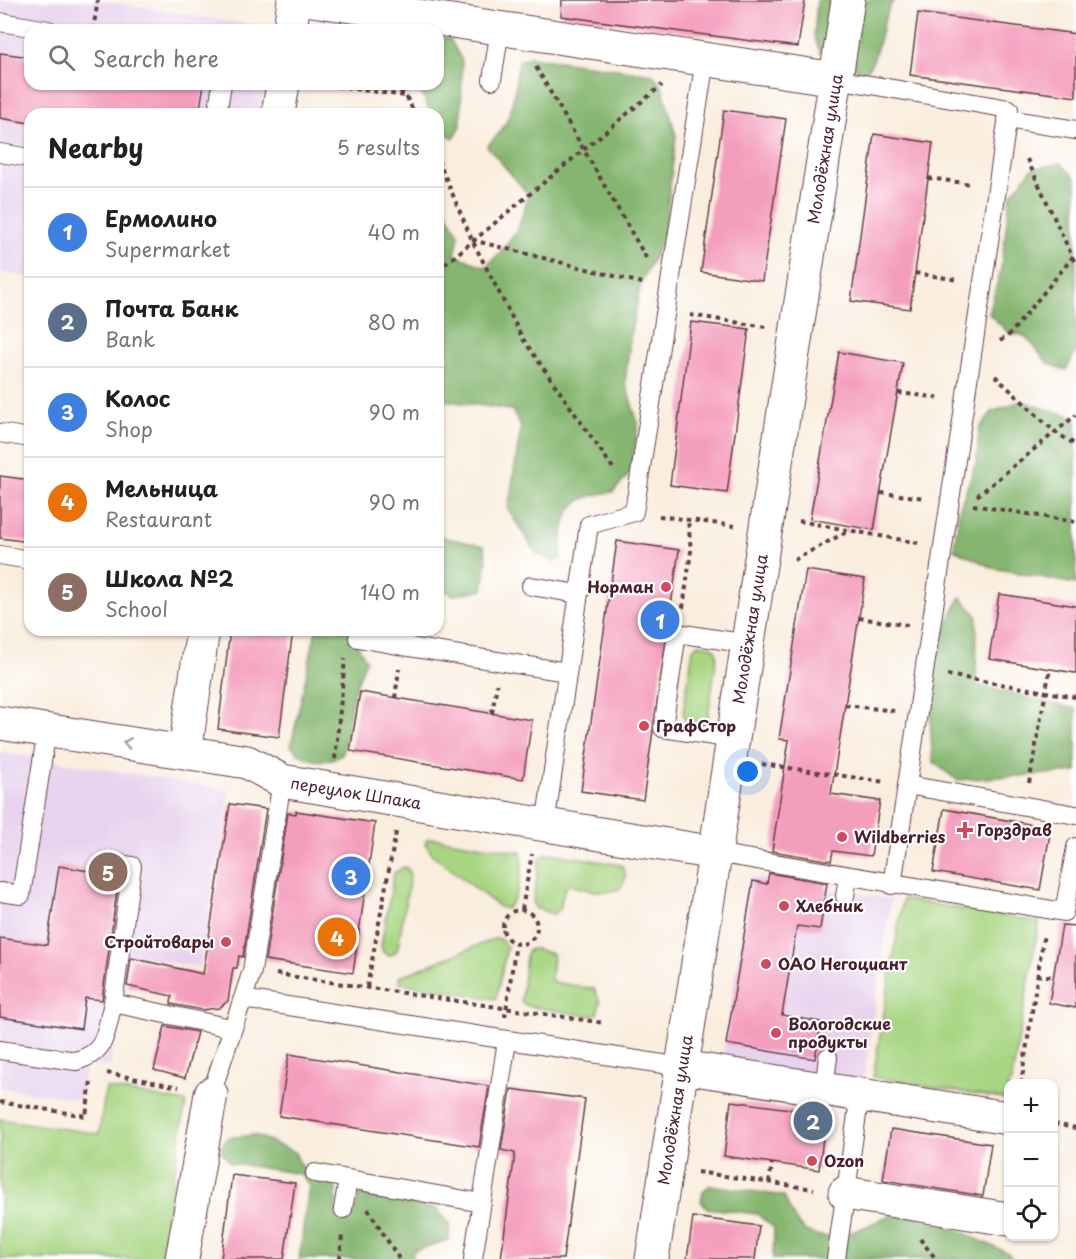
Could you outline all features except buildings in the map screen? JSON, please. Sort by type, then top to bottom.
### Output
[{"type":"street","points":[[291,24],[294,0]]},
{"type":"street","points":[[312,0],[836,80]]},
{"type":"street","name":"Молодёжная улица","points":[[652,1259],[848,0]]},
{"type":"street","points":[[279,108],[281,90]]},
{"type":"street","points":[[185,751],[202,636]]},
{"type":"street","name":"переулок Шпака","points":[[0,723],[247,762],[282,781],[716,853]]},
{"type":"street","points":[[682,1067],[1004,1117]]},
{"type":"street","points":[[182,1259],[211,1094]]},
{"type":"street","points":[[845,1193],[1004,1218]]},
{"type":"lane","points":[[0,22],[24,26]]},
{"type":"lane","points":[[492,81],[507,30]]},
{"type":"lane","points":[[541,824],[589,525],[635,507],[666,312],[700,59]]},
{"type":"lane","points":[[836,80],[1009,109],[982,284],[974,356],[964,401],[892,885]]},
{"type":"lane","points":[[218,108],[221,90]]},
{"type":"lane","points":[[1006,121],[1076,130]]},
{"type":"lane","points":[[0,153],[24,157]]},
{"type":"lane","points":[[0,433],[24,437]]},
{"type":"lane","points":[[0,555],[24,559]]},
{"type":"lane","points":[[531,586],[578,594]]},
{"type":"lane","points":[[733,739],[663,728],[677,633],[748,644]]},
{"type":"lane","points":[[358,638],[404,638],[567,672]]},
{"type":"lane","points":[[0,892],[21,895],[47,730]]},
{"type":"lane","points":[[211,1094],[231,1028],[252,971],[282,781]]},
{"type":"lane","points":[[907,785],[1076,815]]},
{"type":"lane","points":[[716,853],[892,885],[1064,912],[1076,847]]},
{"type":"lane","points":[[0,1050],[76,1062],[96,1054],[102,1046],[112,1003],[132,866],[110,863]]},
{"type":"lane","points":[[845,896],[848,877]]},
{"type":"lane","points":[[243,999],[682,1067]]},
{"type":"lane","points":[[112,1003],[231,1028]]},
{"type":"lane","points":[[473,1259],[504,1040]]},
{"type":"lane","points":[[824,1089],[828,1057]]},
{"type":"lane","points":[[836,1259],[860,1094]]},
{"type":"lane","points":[[315,1173],[482,1203]]},
{"type":"lane","points":[[343,1209],[348,1179]]},
{"type":"path","points":[[94,24],[98,0]]},
{"type":"path","points":[[507,30],[584,148],[650,265]]},
{"type":"path","points":[[444,265],[584,148],[700,59]]},
{"type":"path","points":[[362,90],[406,96]]},
{"type":"path","points":[[400,90],[412,108]]},
{"type":"path","points":[[1006,121],[1032,169],[1076,265]]},
{"type":"path","points":[[444,175],[472,240],[523,339],[635,507],[688,520],[738,527]]},
{"type":"path","points":[[928,178],[997,187]]},
{"type":"path","points":[[472,240],[655,286],[666,312],[797,331]]},
{"type":"path","points":[[1076,253],[1010,334],[974,356],[1055,432],[1076,445]]},
{"type":"path","points":[[915,273],[982,284]]},
{"type":"path","points":[[898,393],[964,401]]},
{"type":"path","points":[[1076,415],[967,504],[1076,522]]},
{"type":"path","points":[[881,493],[949,501]]},
{"type":"path","points":[[681,634],[691,551],[688,520]]},
{"type":"path","points":[[797,521],[943,548]]},
{"type":"path","points":[[788,564],[850,530]]},
{"type":"path","points":[[858,618],[930,628]]},
{"type":"path","points":[[330,789],[343,698],[345,653]]},
{"type":"path","points":[[1024,805],[1050,669]]},
{"type":"path","points":[[924,673],[1076,697]]},
{"type":"path","points":[[845,705],[918,713]]},
{"type":"path","points":[[758,763],[907,785]]},
{"type":"path","points":[[367,987],[397,822]]},
{"type":"path","points":[[522,909],[541,824]]},
{"type":"path","points":[[522,909],[533,915],[537,930],[529,941],[516,943],[504,934],[503,922],[508,914],[522,909]]},
{"type":"path","points":[[1022,1079],[1047,910]]},
{"type":"path","points":[[504,1040],[506,1007],[516,943]]},
{"type":"path","points":[[252,971],[604,1023]]},
{"type":"path","points":[[1037,975],[1053,977]]},
{"type":"path","points":[[0,1102],[86,1116],[93,1070]]},
{"type":"path","points":[[103,1072],[211,1094]]},
{"type":"path","points":[[1058,1125],[1076,1128]]},
{"type":"path","points":[[769,1183],[772,1163]]},
{"type":"path","points":[[667,1167],[845,1193]]},
{"type":"path","points":[[348,1179],[399,1259]]},
{"type":"shaded area","points":[[0,0],[95,0],[248,24],[24,24],[24,90],[264,90],[261,108],[24,108],[24,276],[0,272]]},
{"type":"shaded area","points":[[0,752],[230,790],[200,967],[129,956],[110,1067],[86,1064],[80,1100],[0,1087]]},
{"type":"shaded area","points":[[750,877],[891,899],[862,1090],[721,1068]]},
{"type":"green space","points":[[817,0],[838,0],[831,40],[820,53],[814,36]]},
{"type":"green space","points":[[857,0],[894,0],[885,18],[873,60],[863,74],[853,67]]},
{"type":"green space","points":[[444,38],[450,39],[462,61],[461,126],[453,139],[444,130],[444,108],[428,108],[422,94],[416,90],[444,90]]},
{"type":"green space","points":[[530,57],[652,74],[662,85],[676,136],[664,237],[641,283],[631,331],[625,382],[638,424],[631,472],[613,492],[585,498],[570,510],[566,518],[561,557],[554,562],[535,552],[508,509],[521,428],[512,410],[444,400],[444,209],[459,235],[455,255],[485,267],[502,251],[519,226],[528,194],[487,146],[504,127],[512,107],[519,61]]},
{"type":"green space","points":[[1061,163],[1076,179],[1076,351],[1066,370],[1047,362],[1028,339],[1017,334],[1010,334],[989,314],[1001,269],[1010,196],[1032,169]]},
{"type":"green space","points":[[1021,401],[1074,417],[1076,422],[1076,584],[993,568],[954,549],[959,510],[977,460],[979,429],[992,412]]},
{"type":"green space","points":[[444,537],[484,546],[487,561],[483,590],[453,595],[444,590]]},
{"type":"green space","points":[[961,597],[977,616],[976,685],[1076,709],[1076,772],[957,780],[933,762],[930,719],[933,677],[943,636]]},
{"type":"green space","points":[[315,636],[356,636],[354,639],[366,660],[353,694],[342,755],[321,761],[308,759],[291,746]]},
{"type":"green space","points":[[698,644],[714,647],[717,654],[708,717],[703,723],[686,721],[683,713],[693,649]]},
{"type":"green space","points":[[434,838],[521,852],[520,882],[514,898],[506,909],[498,906],[433,855],[425,844],[427,839]]},
{"type":"green space","points":[[550,853],[621,865],[625,878],[617,890],[610,892],[569,885],[564,890],[560,909],[553,914],[535,908],[533,902],[540,857]]},
{"type":"green space","points":[[404,867],[409,870],[410,876],[398,947],[395,953],[389,956],[383,952],[381,946],[394,873]]},
{"type":"green space","points":[[903,899],[1039,922],[1012,1079],[1004,1079],[1004,1099],[873,1077]]},
{"type":"green space","points":[[494,939],[500,939],[507,947],[496,999],[400,983],[399,977]]},
{"type":"green space","points":[[535,949],[553,954],[551,978],[553,982],[594,989],[600,1002],[597,1014],[590,1016],[528,1006],[521,1002],[526,955],[529,950]]},
{"type":"green space","points":[[106,1088],[186,1102],[160,1259],[0,1259],[0,1119],[99,1134]]},
{"type":"green space","points":[[255,1135],[295,1152],[302,1166],[311,1176],[336,1188],[336,1210],[343,1216],[356,1209],[358,1194],[437,1209],[450,1224],[449,1240],[413,1251],[412,1259],[299,1259],[309,1185],[301,1174],[230,1163],[220,1149],[227,1138]]},
{"type":"green space","points":[[710,1185],[784,1196],[799,1225],[810,1233],[822,1236],[835,1236],[861,1229],[898,1211],[955,1229],[1008,1253],[1013,1259],[773,1259],[774,1228],[757,1214],[707,1208],[701,1201],[703,1192]]},
{"type":"place","name":"Норман","points":[[666,587]]},
{"type":"place","name":"Ермолино","points":[[660,620]]},
{"type":"place","name":"ГрафСтор","points":[[644,726]]},
{"type":"place","name":"Горздрав","points":[[965,830]]},
{"type":"place","name":"Wildberries","points":[[842,837]]},
{"type":"place","name":"Школа №2","points":[[108,872]]},
{"type":"place","name":"Колос","points":[[351,876]]},
{"type":"place","name":"Хлебник","points":[[784,906]]},
{"type":"place","name":"Мельница","points":[[337,937]]},
{"type":"place","name":"Стройтовары","points":[[226,942]]},
{"type":"place","name":"ОАО Негоциант","points":[[766,964]]},
{"type":"place","name":"Вологодские продукты","points":[[776,1033]]},
{"type":"place","name":"Почта Банк","points":[[813,1121]]},
{"type":"place","name":"Ozon","points":[[812,1161]]}]
